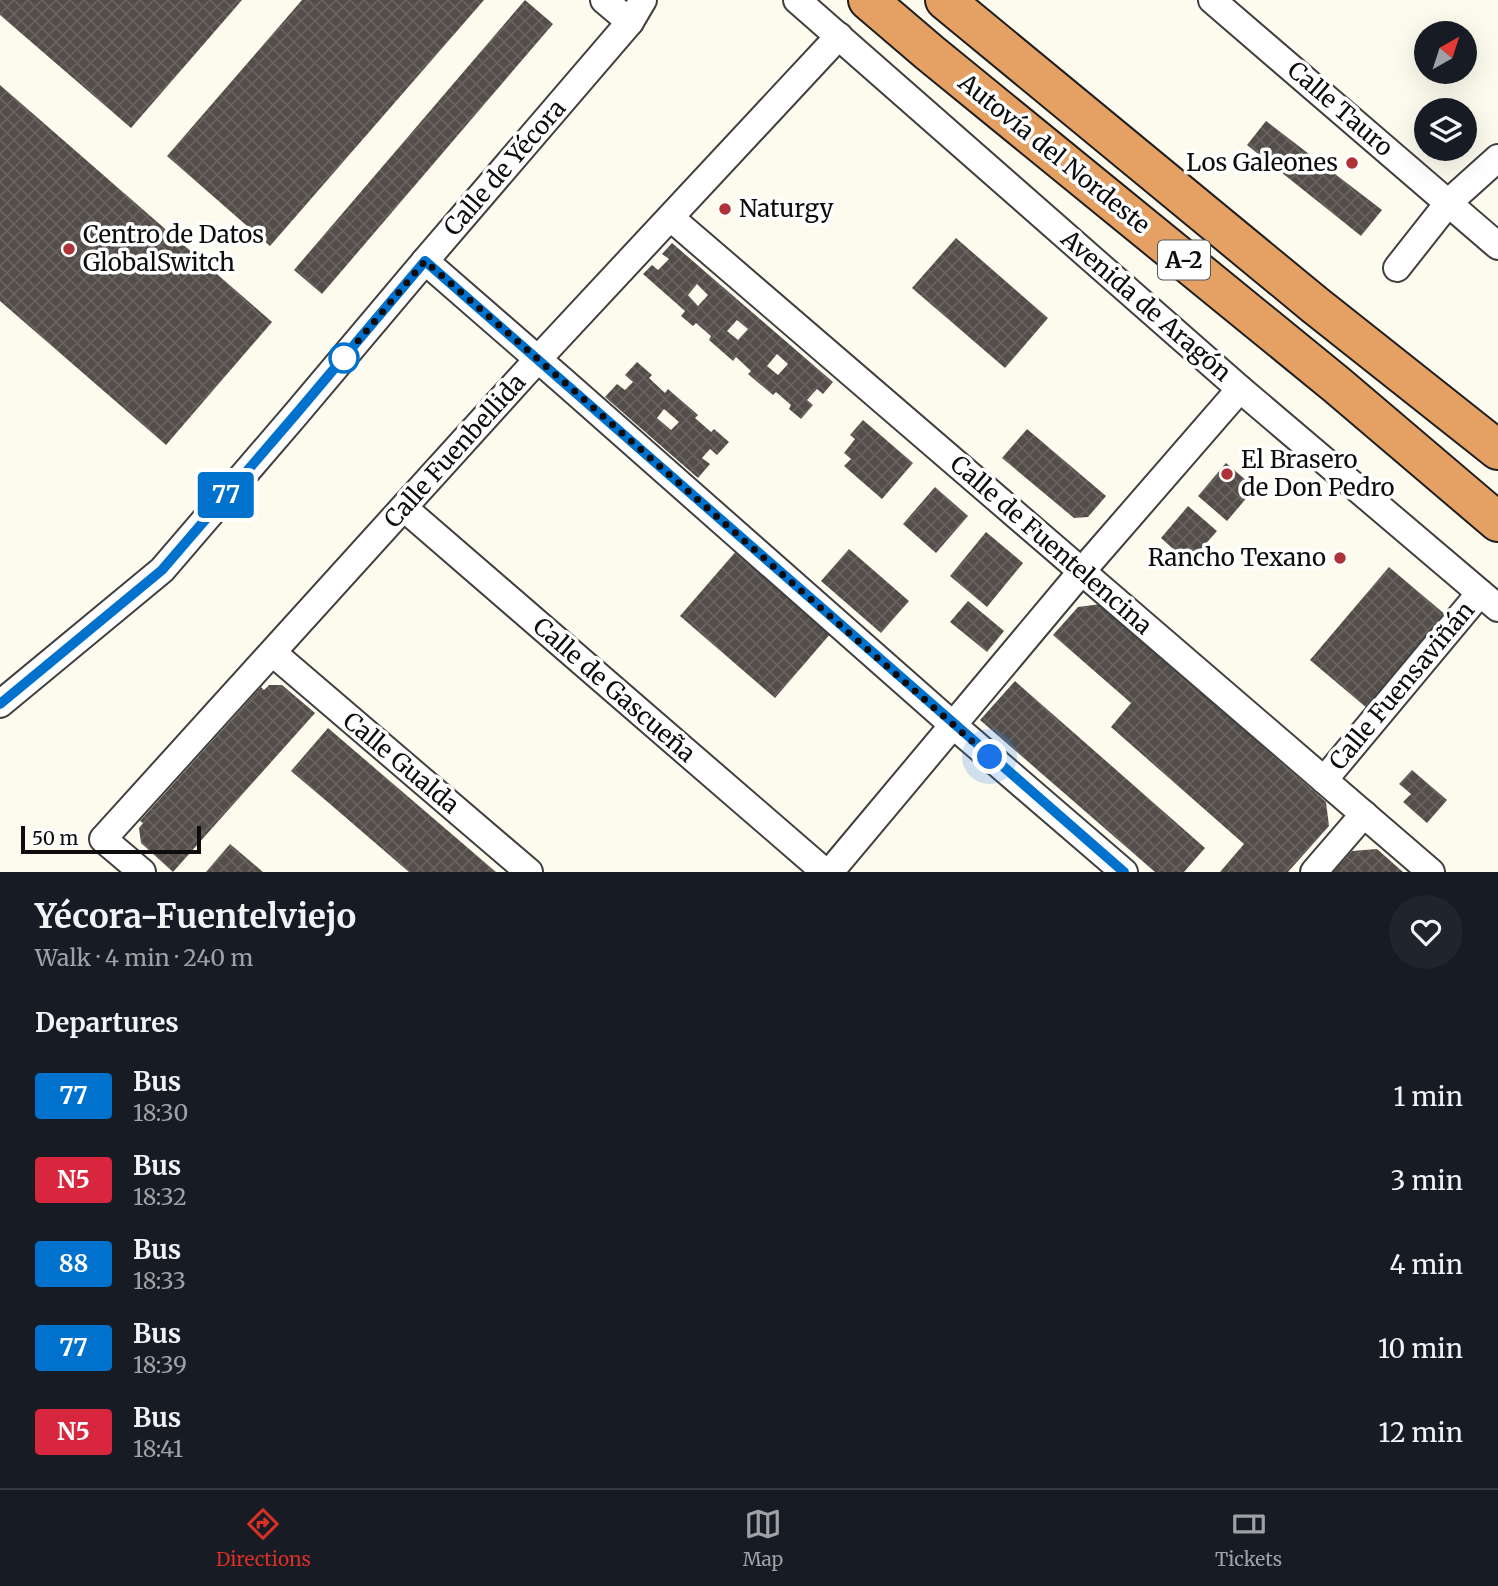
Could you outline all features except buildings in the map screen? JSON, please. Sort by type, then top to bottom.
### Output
[{"type":"highway","name":"Autovía del Nordeste","points":[[868,0],[1336,385],[1498,522]]},
{"type":"highway","name":"Autovía del Nordeste","points":[[945,0],[1315,305],[1491,444]]},
{"type":"highway","points":[[975,0],[1434,383],[1491,444]]},
{"type":"street","points":[[604,0],[637,11]]},
{"type":"street","name":"Calle de Yécora","points":[[0,704],[162,570],[637,11],[663,0]]},
{"type":"street","name":"Avenida de Aragón","points":[[797,0],[1240,389],[1489,601]]},
{"type":"street","name":"Calle Tauro","points":[[1212,0],[1498,246]]},
{"type":"street","name":"Calle Fuenbellida","points":[[142,872],[103,839],[538,359],[839,36]]},
{"type":"street","points":[[1396,268],[1448,202],[1498,158]]},
{"type":"street","name":"Calle de Fuentelencina","points":[[671,218],[1431,872]]},
{"type":"street","points":[[425,261],[1124,872]]},
{"type":"street","points":[[830,872],[1082,571],[1240,389]]},
{"type":"street","name":"Calle de Gascueña","points":[[404,508],[825,872]]},
{"type":"street","name":"Calle Fuensaviñán","points":[[1324,780],[1489,601]]},
{"type":"street","name":"Calle Gualda","points":[[273,653],[529,872]]},
{"type":"street","points":[[1314,872],[1364,814]]},
{"type":"bus line","name":"77","points":[[0,704],[162,570],[425,261],[1124,872]]},
{"type":"place","name":"Los Galeones","points":[[1352,163]]},
{"type":"place","name":"Naturgy","points":[[725,209]]},
{"type":"place","name":"Centro de Datos GlobalSwitch","points":[[69,249]]},
{"type":"place","name":"El Brasero de Don Pedro","points":[[1227,474]]},
{"type":"place","name":"Rancho Texano","points":[[1340,558]]},
{"type":"route","points":[[344,358],[425,261],[990,757]]}]
